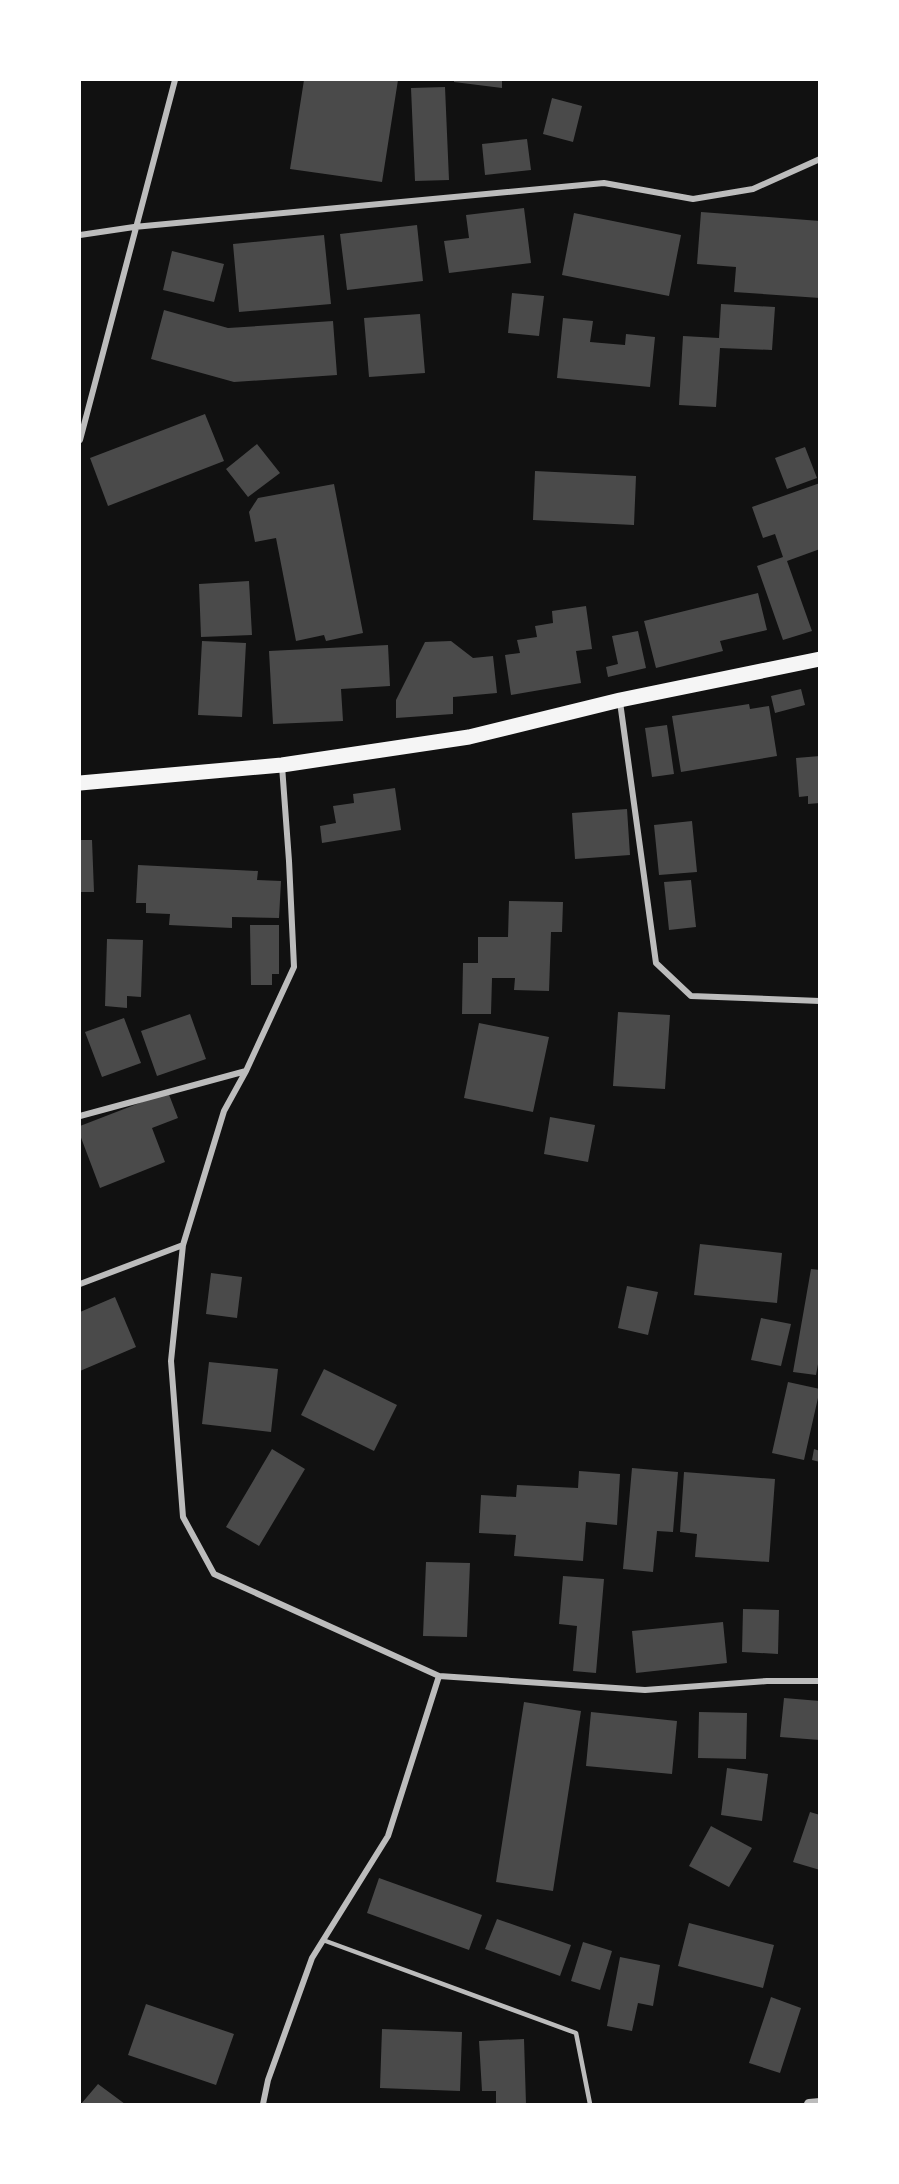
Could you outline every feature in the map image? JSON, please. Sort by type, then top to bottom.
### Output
[{"type":"main road","points":[[80,783],[282,765],[469,737],[620,700],[819,659]]},
{"type":"street","points":[[80,440],[134,227],[175,80]]},
{"type":"street","points":[[80,235],[134,227],[604,183],[693,199],[753,189],[819,159]]},
{"type":"street","points":[[620,700],[656,963],[691,996],[819,1001]]},
{"type":"street","points":[[282,765],[290,861],[294,967],[246,1071],[224,1111],[183,1245],[171,1361],[183,1517],[214,1574],[439,1676],[645,1690],[767,1681],[819,1681]]},
{"type":"street","points":[[80,1116],[246,1071]]},
{"type":"street","points":[[80,1284],[183,1245]]},
{"type":"street","points":[[263,2104],[268,2080],[312,1958],[388,1836],[439,1676]]},
{"type":"street","points":[[809,2104],[819,2103]]},
{"type":"lane","points":[[323,1940],[576,2033],[590,2104]]},
{"type":"building","points":[[304,80],[398,80],[382,182],[290,169]]},
{"type":"building","points":[[454,80],[502,80],[502,88],[454,82]]},
{"type":"building","points":[[445,87],[449,180],[415,181],[411,88]]},
{"type":"building","points":[[552,98],[582,106],[573,142],[543,134]]},
{"type":"building","points":[[527,139],[531,170],[485,175],[482,144]]},
{"type":"building","points":[[524,208],[531,263],[449,273],[444,241],[469,238],[466,215]]},
{"type":"building","points":[[701,212],[820,221],[820,298],[734,292],[736,267],[697,264]]},
{"type":"building","points":[[574,213],[681,235],[669,296],[562,275]]},
{"type":"building","points":[[417,225],[423,281],[347,290],[340,234]]},
{"type":"building","points":[[324,235],[331,304],[239,312],[233,244]]},
{"type":"building","points":[[172,251],[224,264],[214,302],[163,290]]},
{"type":"building","points":[[512,293],[544,296],[539,336],[508,333]]},
{"type":"building","points":[[721,304],[775,307],[772,350],[720,348],[716,407],[679,405],[683,336],[719,338]]},
{"type":"building","points":[[164,310],[228,328],[333,321],[337,375],[234,382],[151,359]]},
{"type":"building","points":[[420,314],[425,373],[369,377],[364,318]]},
{"type":"building","points":[[563,318],[593,321],[590,342],[625,345],[626,334],[655,337],[650,387],[557,378]]},
{"type":"building","points":[[205,414],[224,461],[108,506],[90,458]]},
{"type":"building","points":[[257,444],[280,473],[248,497],[226,469]]},
{"type":"building","points":[[805,447],[817,478],[787,489],[775,458]]},
{"type":"building","points":[[535,471],[636,476],[634,525],[533,520]]},
{"type":"building","points":[[820,483],[820,549],[787,561],[812,631],[783,640],[757,566],[783,557],[775,534],[763,538],[752,507]]},
{"type":"building","points":[[334,484],[363,633],[326,641],[324,635],[296,641],[276,538],[255,542],[249,512],[258,498]]},
{"type":"building","points":[[249,581],[252,635],[201,637],[199,584]]},
{"type":"building","points":[[758,593],[767,630],[720,641],[723,651],[656,668],[644,621]]},
{"type":"building","points":[[586,606],[592,649],[576,651],[581,683],[511,695],[505,655],[520,653],[517,640],[537,637],[535,626],[553,623],[552,611]]},
{"type":"building","points":[[638,631],[646,668],[608,677],[606,667],[618,664],[612,636]]},
{"type":"building","points":[[202,641],[246,643],[242,717],[198,715]]},
{"type":"building","points":[[451,641],[473,658],[493,656],[497,693],[453,697],[453,714],[396,718],[396,700],[425,642]]},
{"type":"building","points":[[388,645],[390,686],[341,689],[343,721],[273,724],[269,651]]},
{"type":"building","points":[[801,689],[805,705],[775,713],[771,696]]},
{"type":"building","points":[[749,704],[750,709],[769,706],[777,756],[681,772],[672,716]]},
{"type":"building","points":[[667,725],[674,774],[652,777],[645,728]]},
{"type":"building","points":[[820,756],[820,803],[808,804],[808,796],[799,797],[796,758]]},
{"type":"building","points":[[395,788],[401,830],[322,843],[320,826],[336,823],[333,806],[354,803],[353,794]]},
{"type":"building","points":[[627,809],[630,855],[575,859],[572,813]]},
{"type":"building","points":[[692,821],[697,872],[659,875],[654,825]]},
{"type":"building","points":[[80,840],[92,840],[94,892],[80,892]]},
{"type":"building","points":[[138,865],[258,871],[257,880],[281,881],[279,918],[232,917],[232,928],[169,925],[170,914],[146,913],[146,903],[136,903]]},
{"type":"building","points":[[691,880],[696,927],[669,930],[664,882]]},
{"type":"building","points":[[509,901],[563,902],[562,932],[551,932],[549,991],[514,990],[515,978],[492,978],[491,1014],[462,1014],[463,963],[478,963],[478,937],[508,937]]},
{"type":"building","points":[[250,925],[279,925],[279,974],[272,974],[272,985],[251,985]]},
{"type":"building","points":[[107,939],[143,940],[141,997],[127,996],[127,1008],[105,1006]]},
{"type":"building","points":[[618,1012],[670,1015],[665,1089],[613,1086]]},
{"type":"building","points":[[190,1014],[206,1059],[157,1076],[141,1031]]},
{"type":"building","points":[[124,1018],[141,1063],[102,1077],[85,1032]]},
{"type":"building","points":[[479,1023],[549,1037],[533,1112],[464,1098]]},
{"type":"building","points":[[168,1092],[178,1118],[152,1128],[165,1162],[100,1188],[80,1135],[80,1126]]},
{"type":"building","points":[[550,1117],[595,1125],[588,1162],[544,1154]]},
{"type":"building","points":[[700,1244],[782,1253],[777,1303],[694,1295]]},
{"type":"building","points":[[811,1269],[820,1270],[820,1353],[816,1375],[793,1372]]},
{"type":"building","points":[[211,1273],[242,1277],[237,1318],[206,1314]]},
{"type":"building","points":[[627,1286],[658,1292],[648,1335],[618,1328]]},
{"type":"building","points":[[115,1297],[136,1347],[80,1371],[80,1312]]},
{"type":"building","points":[[761,1318],[791,1324],[781,1366],[751,1360]]},
{"type":"building","points":[[209,1362],[278,1369],[271,1432],[202,1424]]},
{"type":"building","points":[[324,1369],[397,1405],[374,1451],[301,1415]]},
{"type":"building","points":[[788,1382],[820,1389],[804,1460],[772,1453]]},
{"type":"building","points":[[272,1449],[305,1469],[259,1546],[226,1527]]},
{"type":"building","points":[[814,1449],[820,1451],[820,1462],[812,1460]]},
{"type":"building","points":[[632,1468],[678,1472],[673,1532],[657,1531],[653,1572],[623,1569]]},
{"type":"building","points":[[579,1471],[620,1474],[617,1525],[586,1522],[583,1561],[514,1556],[516,1535],[479,1533],[481,1495],[516,1497],[517,1485],[578,1488]]},
{"type":"building","points":[[684,1472],[775,1479],[769,1562],[695,1557],[697,1534],[680,1532]]},
{"type":"building","points":[[426,1562],[470,1563],[467,1637],[423,1636]]},
{"type":"building","points":[[563,1576],[604,1579],[596,1673],[573,1671],[577,1626],[559,1624]]},
{"type":"building","points":[[743,1609],[779,1610],[778,1654],[742,1652]]},
{"type":"building","points":[[723,1622],[727,1663],[636,1673],[632,1631]]},
{"type":"building","points":[[784,1698],[820,1701],[820,1740],[780,1737]]},
{"type":"building","points":[[524,1702],[581,1711],[553,1891],[496,1882]]},
{"type":"building","points":[[591,1712],[677,1721],[672,1774],[586,1766]]},
{"type":"building","points":[[699,1712],[747,1713],[746,1759],[698,1758]]},
{"type":"building","points":[[727,1768],[768,1774],[762,1821],[721,1815]]},
{"type":"building","points":[[810,1812],[820,1815],[820,1870],[793,1862]]},
{"type":"building","points":[[711,1826],[752,1848],[729,1887],[689,1866]]},
{"type":"building","points":[[379,1878],[482,1915],[469,1950],[367,1913]]},
{"type":"building","points":[[497,1919],[571,1945],[560,1976],[485,1949]]},
{"type":"building","points":[[689,1923],[774,1945],[763,1988],[678,1966]]},
{"type":"building","points":[[583,1942],[612,1951],[600,1990],[571,1981]]},
{"type":"building","points":[[620,1957],[660,1965],[653,2006],[638,2003],[632,2031],[607,2026]]},
{"type":"building","points":[[771,1997],[801,2008],[780,2073],[749,2063]]},
{"type":"building","points":[[146,2004],[234,2034],[216,2085],[128,2055]]},
{"type":"building","points":[[382,2029],[462,2032],[460,2091],[380,2088]]},
{"type":"building","points":[[524,2039],[526,2104],[496,2104],[496,2091],[482,2091],[479,2041]]},
{"type":"building","points":[[98,2084],[125,2104],[81,2104]]}]
